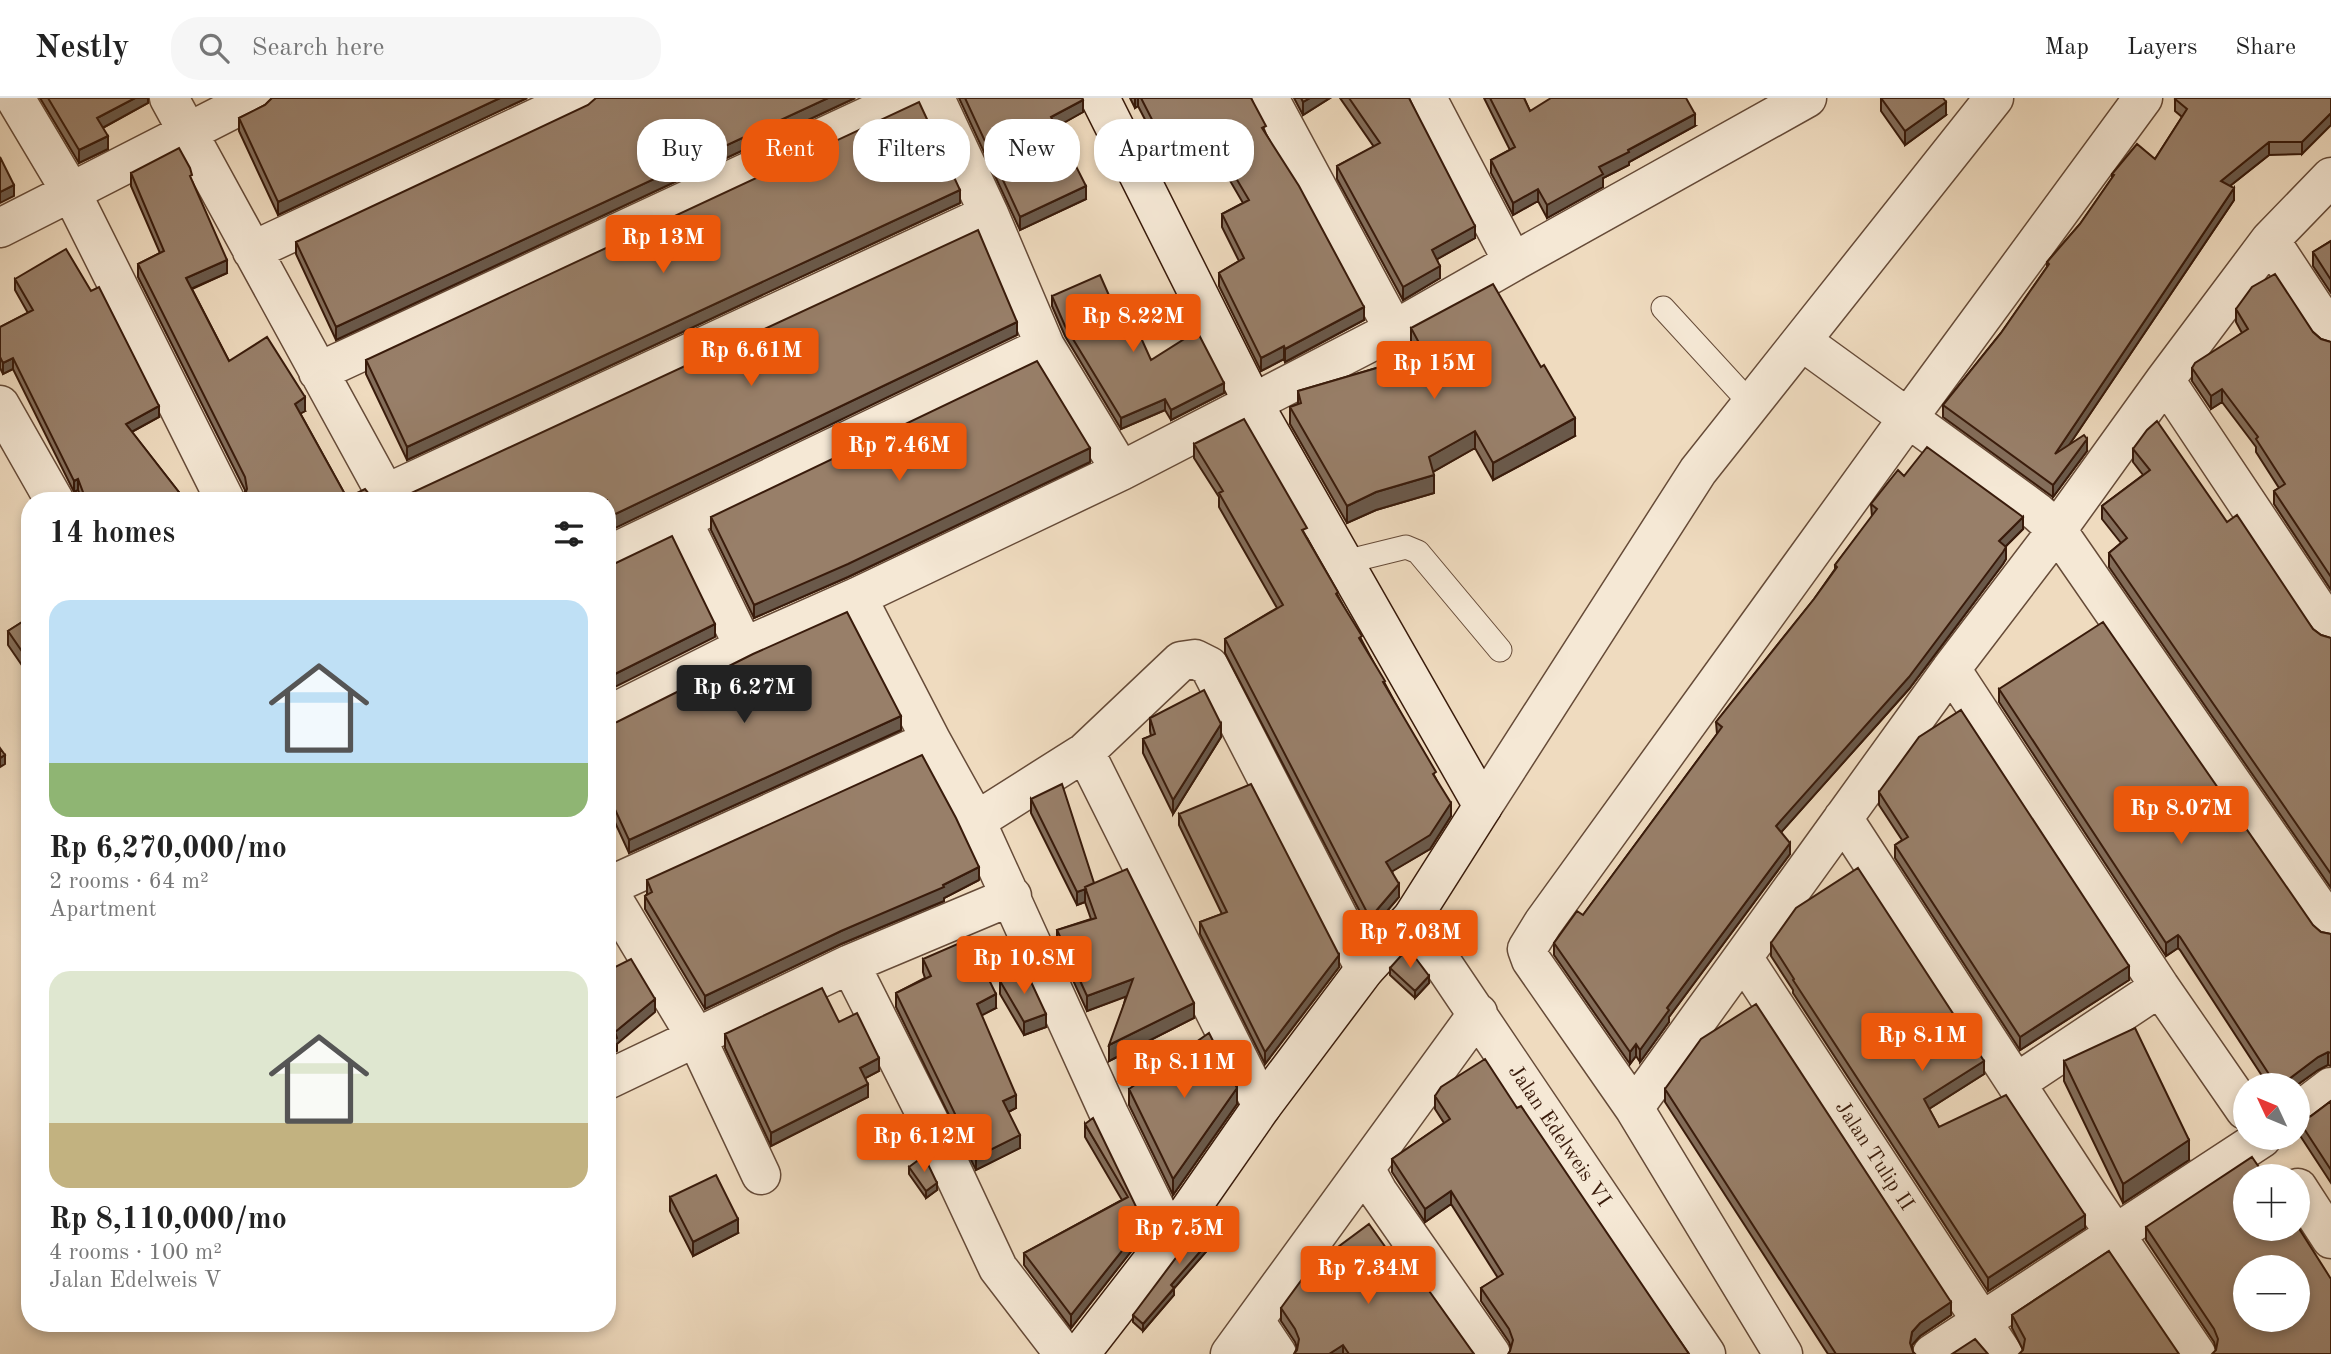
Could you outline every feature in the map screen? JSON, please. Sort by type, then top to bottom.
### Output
[{"type":"street","points":[[15,98],[71,192],[221,492]]},
{"type":"street","points":[[169,98],[384,492]]},
{"type":"street","points":[[0,228],[255,98]]},
{"type":"street","points":[[252,251],[579,98]]},
{"type":"street","points":[[318,372],[907,98]]},
{"type":"street","points":[[935,98],[989,214],[1045,346],[1121,471]]},
{"type":"street","points":[[1100,98],[1253,404],[1359,559],[1483,806]]},
{"type":"street","points":[[1269,98],[1394,330]]},
{"type":"street","points":[[616,711],[744,647],[857,597],[1121,471],[1253,404],[1394,330],[1807,98]]},
{"type":"street","points":[[1080,1354],[1170,1238],[1262,1106],[1365,969],[1418,926],[1483,806],[1698,471],[1752,405],[1813,349],[1994,98]]},
{"type":"street","points":[[1783,1354],[1634,1108],[1531,960],[1527,949],[1898,411],[2143,98]]},
{"type":"street","points":[[1431,99],[1513,262]]},
{"type":"street","points":[[1634,1108],[1951,669],[2057,530],[2165,380],[2270,240],[2331,177]]},
{"type":"street","points":[[398,492],[989,214]]},
{"type":"street","points":[[2270,240],[2331,332]]},
{"type":"street","points":[[616,552],[1045,346]]},
{"type":"street","points":[[1813,349],[2037,512],[2057,530],[2331,926]]},
{"type":"street","points":[[2165,380],[2331,629]]},
{"type":"street","points":[[0,405],[49,492]]},
{"type":"street","points":[[682,520],[744,647]]},
{"type":"street","points":[[857,597],[976,821],[1110,1116],[1170,1238]]},
{"type":"street","points":[[976,821],[1085,752],[1181,661],[1195,659],[1209,666],[1365,969]]},
{"type":"street","points":[[1951,669],[2160,987],[2233,1093]]},
{"type":"street","points":[[616,884],[931,740]]},
{"type":"street","points":[[1085,752],[1262,1106]]},
{"type":"street","points":[[1843,818],[2088,1194],[2196,1354]]},
{"type":"street","points":[[616,1076],[850,964],[1012,896]]},
{"type":"street","points":[[616,903],[696,1037],[761,1175]]},
{"type":"street","name":"Jalan Edelweis VI","points":[[1418,926],[1706,1354]]},
{"type":"street","name":"Jalan Tulip II","points":[[1744,959],[2003,1354]]},
{"type":"street","points":[[850,964],[930,1123],[998,1268],[1064,1354]]},
{"type":"street","points":[[2016,1083],[2160,987]]},
{"type":"street","points":[[1230,1354],[1366,1170],[1472,1005]]},
{"type":"street","points":[[2310,1103],[2331,1087]]},
{"type":"street","points":[[1932,1354],[2244,1150]]},
{"type":"street","points":[[1366,1170],[1378,1192],[1491,1354]]},
{"type":"street","points":[[2310,1207],[2331,1239]]},
{"type":"street","points":[[1255,1321],[1277,1354]]},
{"type":"lane","points":[[1663,308],[1752,405]]},
{"type":"lane","points":[[1359,559],[1406,547],[1418,552],[1500,650]]},
{"type":"building","points":[[48,98],[135,98],[97,118],[108,136],[79,150]]},
{"type":"building","points":[[272,98],[500,98],[278,202],[239,118],[265,105]]},
{"type":"building","points":[[596,98],[828,98],[783,119],[741,119],[741,138],[727,145],[727,119],[637,119],[637,182],[648,182],[336,327],[296,242],[588,105]]},
{"type":"building","points":[[965,98],[1083,100],[1051,117],[1052,119],[984,119],[984,139]]},
{"type":"building","points":[[1141,98],[1251,98],[1266,126],[1262,128],[1299,186],[1364,307],[1285,349],[1284,346],[1261,358],[1219,273],[1244,258],[1222,214],[1249,200],[1238,182],[1254,182],[1254,119],[1152,119]]},
{"type":"building","points":[[1349,98],[1409,98],[1475,226],[1432,250],[1440,266],[1403,287],[1337,166],[1380,143]]},
{"type":"building","points":[[1490,98],[1524,98],[1530,111],[1551,98],[1686,98],[1695,114],[1599,167],[1603,174],[1547,205],[1538,189],[1513,203],[1491,160],[1515,147]]},
{"type":"building","points":[[1881,98],[1943,98],[1946,102],[1905,131]]},
{"type":"building","points":[[2176,98],[2331,98],[2331,113],[2302,142],[2269,142],[2221,181],[2234,188],[2055,454],[2084,435],[2087,439],[2053,485],[1943,405],[2001,333],[2049,264],[2047,262],[2080,224],[2114,175],[2112,174],[2137,144],[2155,159],[2187,109]]},
{"type":"building","points":[[919,102],[927,119],[883,119]]},
{"type":"building","points":[[853,133],[853,182],[956,182],[960,190],[407,447],[366,360],[748,182],[839,182],[839,139]]},
{"type":"building","points":[[179,148],[190,168],[190,176],[227,260],[186,278],[229,361],[267,337],[305,397],[295,404],[344,492],[246,492],[245,477],[138,264],[164,251],[131,173]]},
{"type":"building","points":[[0,157],[14,185],[0,192]]},
{"type":"building","points":[[1080,174],[1086,186],[1020,217],[1004,182],[1080,182]]},
{"type":"building","points":[[978,230],[1017,322],[616,514],[616,492],[413,492]]},
{"type":"building","points":[[2331,241],[2331,280],[2313,252]]},
{"type":"building","points":[[66,249],[91,291],[99,287],[159,406],[126,424],[179,492],[83,492],[78,479],[74,481],[13,358],[3,363],[0,357],[0,327],[33,310],[15,279]]},
{"type":"building","points":[[2275,274],[2313,332],[2321,339],[2331,342],[2331,577],[2274,491],[2285,484],[2256,439],[2258,437],[2222,389],[2211,396],[2192,368],[2195,363],[2248,329],[2236,309],[2252,287]]},
{"type":"building","points":[[1100,275],[1122,325],[1133,320],[1151,360],[1197,331],[1224,383],[1171,410],[1165,399],[1121,418],[1065,326],[1052,296]]},
{"type":"building","points":[[1493,284],[1541,367],[1544,365],[1575,418],[1493,463],[1475,431],[1429,457],[1434,475],[1376,492],[1347,506],[1290,407],[1301,403],[1298,391],[1425,354],[1411,328]]},
{"type":"building","points":[[1037,361],[1090,448],[848,564],[754,605],[711,517]]},
{"type":"building","points":[[1244,419],[1307,528],[1302,530],[1451,803],[1430,835],[1386,862],[1399,884],[1370,918],[1225,639],[1283,605],[1219,493],[1223,491],[1194,444]]},
{"type":"building","points":[[2157,421],[2227,522],[2237,515],[2313,629],[2331,638],[2331,874],[2109,553],[2127,538],[2102,506],[2150,470],[2133,449]]},
{"type":"building","points":[[1927,447],[2023,517],[1999,541],[2006,547],[2003,552],[1909,677],[1776,826],[1790,843],[1667,1008],[1669,1010],[1640,1050],[1636,1044],[1630,1052],[1554,943],[1577,911],[1583,915],[1722,727],[1716,722],[1814,599],[1837,567],[1835,565],[1877,509],[1871,504],[1898,470],[1904,476]]},
{"type":"building","points":[[672,536],[715,624],[616,674],[616,563]]},
{"type":"building","points":[[847,612],[901,716],[629,840],[616,812],[616,722],[753,654]]},
{"type":"building","points":[[2103,622],[2313,925],[2321,932],[2331,934],[2331,1053],[2318,1057],[2297,1073],[2268,1073],[2180,937],[2178,935],[2166,943],[1999,689]]},
{"type":"building","points":[[21,623],[21,650],[8,631]]},
{"type":"building","points":[[1204,690],[1221,724],[1173,800],[1143,739],[1155,734],[1150,718]]},
{"type":"building","points":[[1961,710],[2129,966],[2020,1037],[1895,845],[1908,837],[1879,792],[1919,737]]},
{"type":"building","points":[[922,755],[979,867],[943,885],[944,887],[841,931],[705,996],[645,896],[652,892],[647,880]]},
{"type":"building","points":[[1062,784],[1094,883],[1077,892],[1031,799]]},
{"type":"building","points":[[1251,784],[1339,955],[1265,1052],[1200,922],[1227,912],[1179,814]]},
{"type":"building","points":[[1858,868],[1984,1061],[1924,1099],[1939,1127],[2006,1095],[2085,1215],[1988,1278],[1771,943],[1796,908]]},
{"type":"building","points":[[1127,869],[1194,1003],[1109,1045],[1133,979],[1087,996],[1057,930],[1096,918],[1085,887]]},
{"type":"building","points":[[969,939],[996,994],[977,1004],[1016,1095],[1003,1101],[1020,1135],[976,1157],[896,993],[931,976],[923,959]]},
{"type":"building","points":[[1408,948],[1429,976],[1415,991],[1390,968]]},
{"type":"building","points":[[631,959],[655,999],[616,1031],[616,966]]},
{"type":"building","points":[[1025,969],[1046,1014],[1024,1022],[1000,981]]},
{"type":"building","points":[[822,988],[839,1022],[857,1013],[879,1058],[860,1068],[868,1084],[771,1133],[725,1034]]},
{"type":"building","points":[[1756,1004],[1951,1302],[1920,1323],[1912,1332],[1910,1343],[1915,1354],[1836,1354],[1665,1089],[1701,1039]]},
{"type":"building","points":[[2135,1028],[2189,1140],[2123,1184],[2064,1061]]},
{"type":"building","points":[[1209,1033],[1237,1088],[1173,1179],[1129,1089]]},
{"type":"building","points":[[1485,1059],[1517,1108],[1521,1106],[1689,1354],[1508,1354],[1513,1340],[1509,1329],[1481,1288],[1503,1274],[1451,1191],[1425,1209],[1392,1159],[1450,1119],[1435,1096],[1441,1087]]},
{"type":"building","points":[[2331,1101],[2331,1170],[2310,1138],[2311,1116]]},
{"type":"building","points":[[1093,1118],[1144,1223],[1071,1315],[1024,1253],[1128,1197],[1085,1124]]},
{"type":"building","points":[[924,1156],[937,1183],[926,1191],[909,1167]]},
{"type":"building","points":[[2252,1157],[2257,1164],[2241,1164]]},
{"type":"building","points":[[2233,1170],[2233,1241],[2307,1241],[2331,1279],[2331,1354],[2212,1354],[2216,1350],[2218,1339],[2146,1227]]},
{"type":"building","points":[[716,1175],[738,1219],[693,1242],[670,1197]]},
{"type":"building","points":[[1211,1211],[1225,1223],[1171,1285],[1174,1288],[1143,1324],[1133,1315]]},
{"type":"building","points":[[1369,1224],[1413,1286],[1422,1281],[1474,1354],[1349,1354],[1343,1345],[1329,1354],[1294,1354],[1299,1339],[1281,1308],[1311,1267]]},
{"type":"building","points":[[2109,1251],[2179,1354],[2019,1354],[2023,1350],[2025,1339],[2012,1315]]},
{"type":"building","points":[[1975,1339],[1988,1354],[1952,1354]]}]
